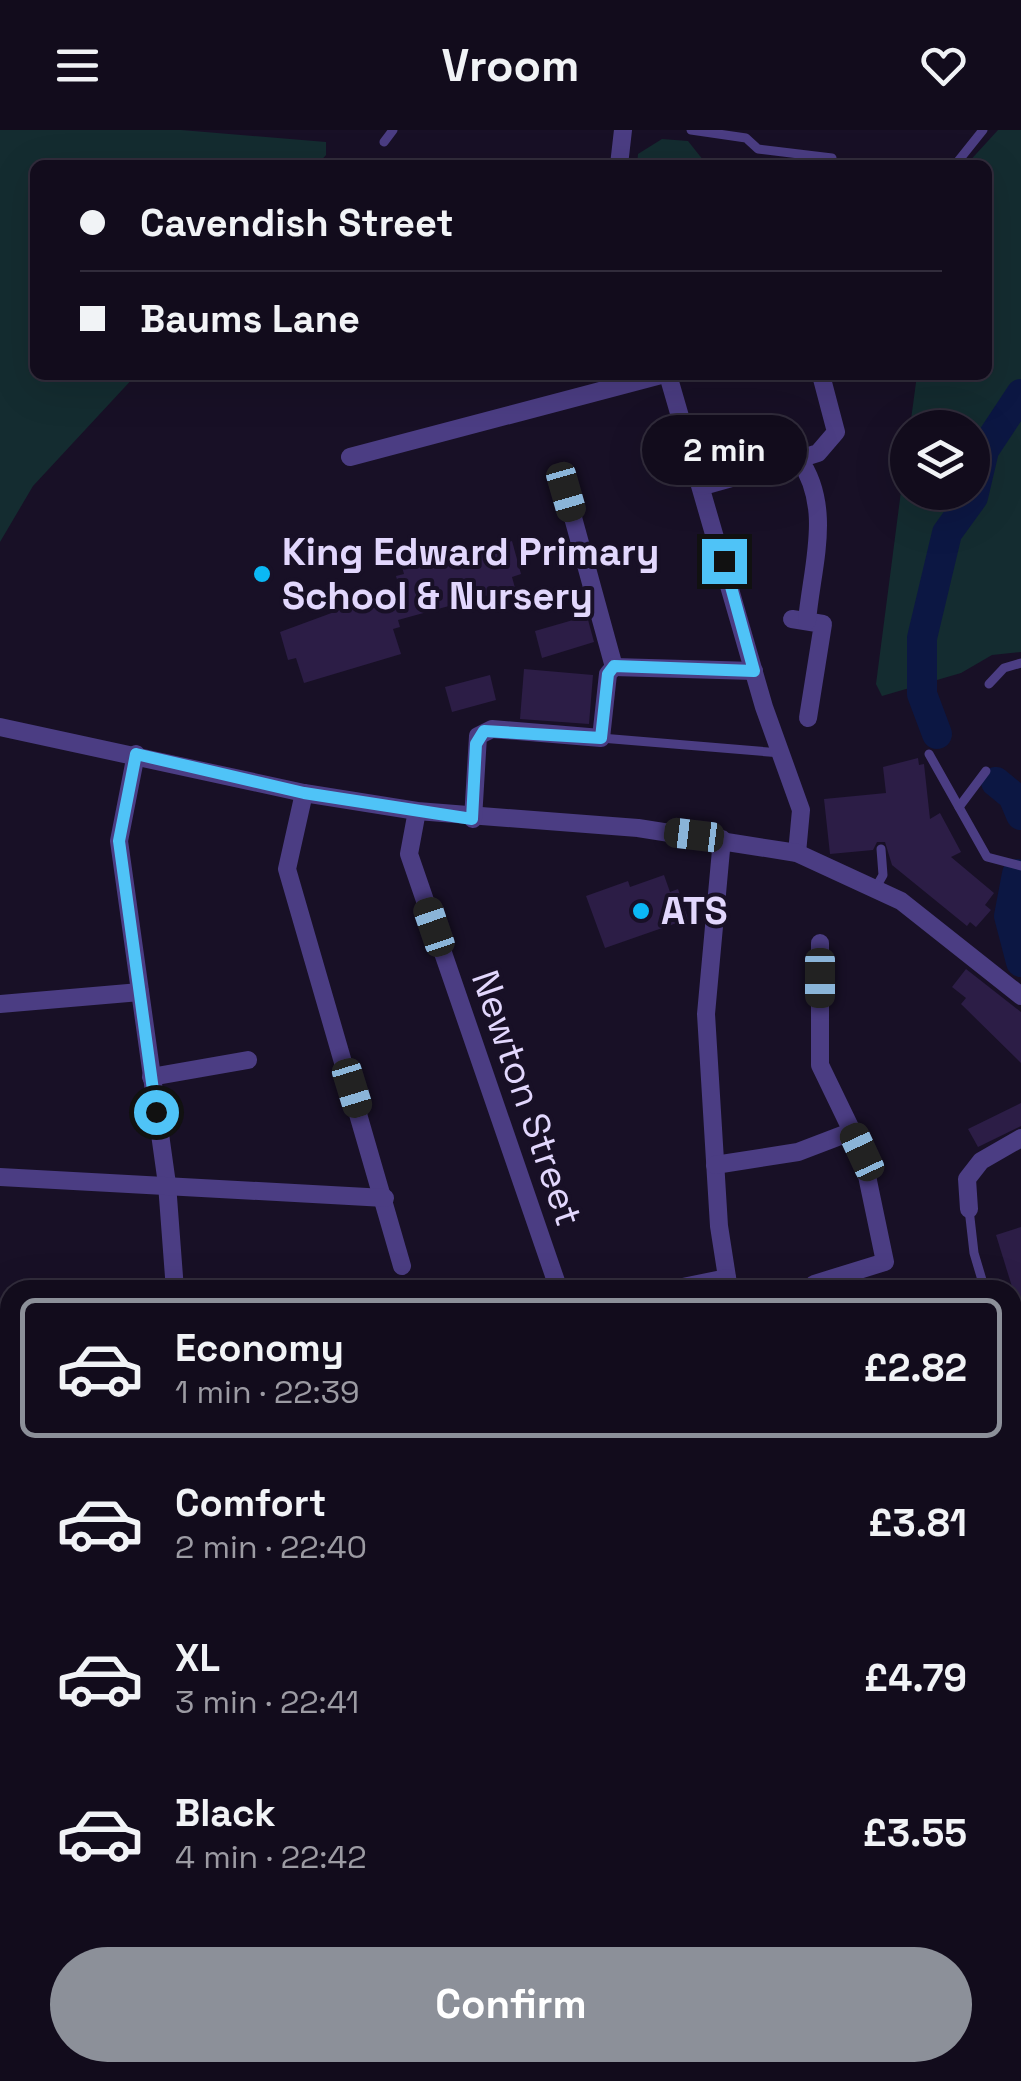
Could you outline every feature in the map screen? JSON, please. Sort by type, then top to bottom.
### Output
[{"type":"street","points":[[620,160],[623,130]]},
{"type":"street","points":[[350,457],[645,380]]},
{"type":"street","points":[[666,380],[703,486],[754,671],[801,810],[798,853]]},
{"type":"street","points":[[703,486],[818,452],[836,432],[822,380]]},
{"type":"street","points":[[799,459],[820,504],[800,620],[823,624],[808,718]]},
{"type":"street","points":[[566,492],[614,666]]},
{"type":"street","points":[[614,666],[754,671]]},
{"type":"street","points":[[472,819],[476,744],[484,731],[601,738],[608,674],[614,666]]},
{"type":"street","points":[[0,726],[304,793],[417,811],[472,819],[638,828],[798,853],[875,889],[933,924],[1021,996]]},
{"type":"street","points":[[136,754],[119,841],[167,1184],[174,1280]]},
{"type":"street","points":[[304,793],[287,870],[402,1266]]},
{"type":"street","name":"Newton Street","points":[[417,811],[410,854],[556,1280]]},
{"type":"street","points":[[722,839],[706,1014],[715,1165],[728,1280]]},
{"type":"street","points":[[820,943],[820,1065],[852,1131],[872,1189],[885,1262],[827,1280]]},
{"type":"street","points":[[0,1004],[140,992]]},
{"type":"street","points":[[151,1077],[248,1060]]},
{"type":"street","points":[[715,1165],[798,1152],[852,1131]]},
{"type":"street","points":[[969,1209],[967,1178],[981,1161],[1021,1138]]},
{"type":"street","points":[[0,1176],[385,1198]]},
{"type":"lane","points":[[384,142],[393,130]]},
{"type":"lane","points":[[690,130],[746,138],[758,149],[832,158]]},
{"type":"lane","points":[[959,160],[984,130]]},
{"type":"lane","points":[[989,684],[1004,668],[1021,663]]},
{"type":"lane","points":[[601,738],[780,753]]},
{"type":"lane","points":[[929,754],[988,857],[1021,866]]},
{"type":"lane","points":[[959,807],[986,771]]},
{"type":"lane","points":[[875,889],[883,875],[881,850]]},
{"type":"lane","points":[[969,1209],[974,1253],[982,1280]]},
{"type":"green space","points":[[0,130],[181,130],[326,142],[326,155],[322,160],[30,160],[30,380],[131,380],[33,486],[0,542]]},
{"type":"green space","points":[[998,130],[1021,130],[1021,652],[992,655],[961,673],[882,696],[876,684],[899,510],[990,510],[990,410],[912,410],[916,380],[992,380],[992,160],[971,160]]},
{"type":"green space","points":[[662,139],[688,141],[703,160],[637,160],[638,154]]},
{"type":"building","points":[[502,540],[503,544],[512,541],[521,574],[512,577],[515,588],[398,620],[400,627],[393,629],[401,654],[304,683],[296,658],[288,660],[280,632],[356,604],[358,608],[401,595],[396,576],[404,574],[402,567]]},
{"type":"building","points":[[587,616],[594,642],[542,658],[535,631]]},
{"type":"building","points":[[524,669],[593,675],[589,724],[520,719]]},
{"type":"building","points":[[490,675],[496,700],[452,712],[445,687]]},
{"type":"building","points":[[918,758],[919,765],[924,764],[930,819],[940,813],[961,852],[951,857],[994,893],[985,905],[991,910],[976,927],[970,922],[967,926],[892,865],[885,842],[877,842],[873,850],[830,854],[824,799],[886,793],[883,767]]},
{"type":"building","points":[[664,875],[670,892],[678,889],[688,919],[605,948],[586,896],[628,881],[630,887]]},
{"type":"building","points":[[966,969],[1021,1012],[1021,1063],[961,1004],[966,998],[952,987]]},
{"type":"building","points":[[1021,1103],[1021,1126],[978,1147],[968,1129]]},
{"type":"building","points":[[1021,1227],[1021,1280],[1010,1280],[996,1235]]},
{"type":"waterway","points":[[937,734],[922,694],[922,638],[947,533],[973,497],[984,450],[1021,394]]},
{"type":"waterway","points":[[996,782],[1013,796],[1021,815]]},
{"type":"waterway","points":[[1017,874],[1009,916],[1021,962]]},
{"type":"place","name":"King Edward Primary School & Nursery","points":[[262,574]]},
{"type":"place","name":"ATS","points":[[641,911]]},
{"type":"route","points":[[156,1112],[119,841],[136,754],[304,793],[472,819],[476,744],[484,731],[601,738],[608,674],[614,666],[754,671],[724,561]]}]
